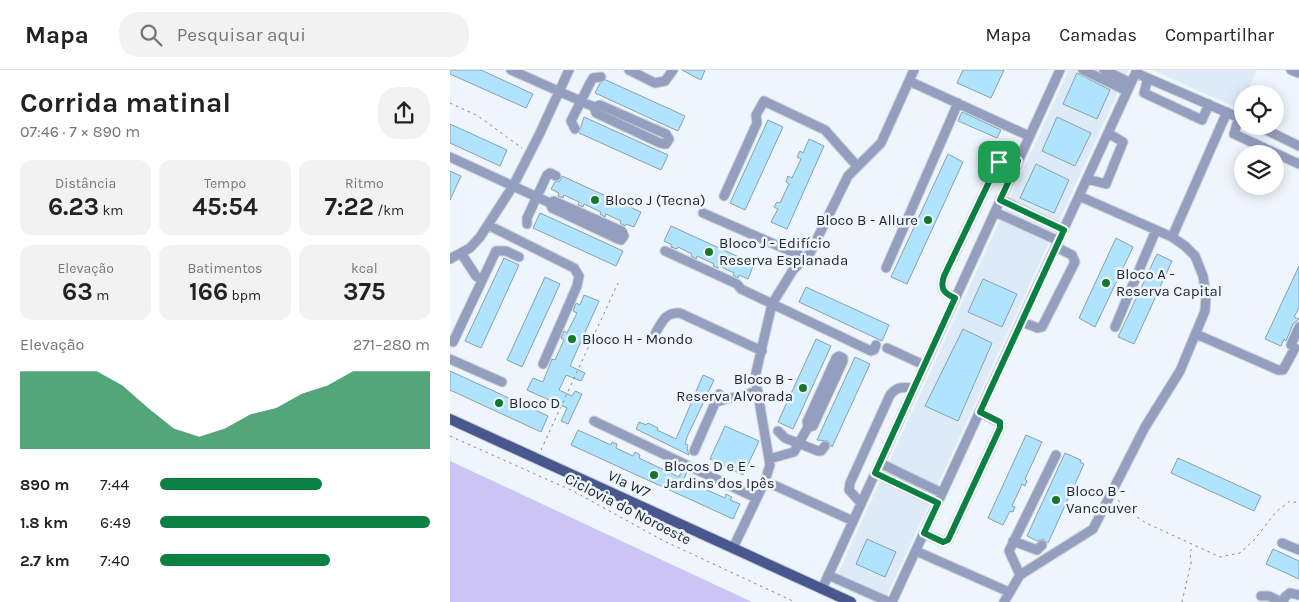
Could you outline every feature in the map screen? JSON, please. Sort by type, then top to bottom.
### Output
[{"type":"main road","name":"Vla W7","points":[[450,418],[851,602]]},
{"type":"street","points":[[511,70],[594,107],[600,105],[666,134],[669,140],[666,144],[660,142],[596,113],[594,107]]},
{"type":"street","points":[[450,259],[470,248],[488,225],[513,186],[569,70]]},
{"type":"street","points":[[629,70],[655,83],[666,81],[673,70]]},
{"type":"street","points":[[733,548],[768,472],[769,459],[756,371],[772,304],[788,276],[810,253],[848,176],[881,143],[914,70]]},
{"type":"street","points":[[822,589],[1060,70]]},
{"type":"street","points":[[1083,70],[1129,87]]},
{"type":"street","points":[[1104,70],[1129,87]]},
{"type":"street","points":[[1291,70],[1299,74]]},
{"type":"street","points":[[828,575],[891,602],[1137,71],[1148,78],[1234,115]]},
{"type":"street","points":[[575,129],[571,121],[594,78],[601,76]]},
{"type":"street","points":[[1148,78],[1144,93],[1202,120],[1209,104]]},
{"type":"street","points":[[910,81],[1030,136]]},
{"type":"street","points":[[724,196],[757,123],[756,114],[764,101],[825,130],[857,166]]},
{"type":"street","points":[[886,268],[958,103]]},
{"type":"street","points":[[1172,237],[1227,112]]},
{"type":"street","points":[[1087,179],[1106,184],[1123,142],[1108,133]]},
{"type":"street","points":[[1236,135],[1299,164]]},
{"type":"street","points":[[1276,135],[1299,146]]},
{"type":"street","points":[[955,298],[944,292],[942,288],[944,276],[1000,159],[1005,156],[1018,161]]},
{"type":"street","points":[[450,158],[550,203],[554,201],[622,232],[624,236],[621,240],[618,239],[552,208],[550,203]]},
{"type":"street","points":[[527,224],[527,218],[548,174],[556,176]]},
{"type":"street","points":[[1004,602],[1020,575],[1093,529],[1145,427],[1180,371],[1205,311],[1206,295],[1203,276],[1195,256],[1185,246],[1172,237],[1080,196]]},
{"type":"street","points":[[1000,200],[1064,230]]},
{"type":"street","points":[[703,212],[806,258]]},
{"type":"street","points":[[995,212],[1057,244],[1072,255],[1075,262],[1042,327],[1038,328],[1022,322]]},
{"type":"street","points":[[488,225],[562,260],[574,268],[579,276],[577,286],[543,364]]},
{"type":"street","points":[[1115,327],[1156,230]]},
{"type":"street","points":[[453,342],[496,251],[506,251],[519,257]]},
{"type":"street","points":[[665,251],[871,350],[874,350],[876,345]]},
{"type":"street","points":[[461,253],[476,276],[482,280]]},
{"type":"street","points":[[655,334],[665,317],[672,313],[680,313],[762,351]]},
{"type":"street","points":[[1196,334],[1278,370],[1283,370],[1295,348],[1291,345],[1299,327]]},
{"type":"street","points":[[887,348],[924,365]]},
{"type":"street","points":[[769,459],[793,454],[808,426],[807,422],[836,358],[838,356],[843,358],[813,426],[808,426]]},
{"type":"street","points":[[450,359],[502,382]]},
{"type":"street","points":[[861,503],[849,490],[850,483],[890,395],[900,387],[914,388]]},
{"type":"street","points":[[694,451],[718,398],[758,391]]},
{"type":"street","points":[[924,533],[943,542],[948,540],[1000,428],[1000,422],[980,412]]},
{"type":"street","points":[[594,421],[756,498]]},
{"type":"street","points":[[778,431],[786,438],[818,451],[821,451],[825,446]]},
{"type":"street","points":[[1020,575],[1009,551],[1056,454]]},
{"type":"street","points":[[880,462],[942,493]]},
{"type":"street","points":[[875,473],[938,503]]},
{"type":"street","points":[[765,481],[853,521]]},
{"type":"street","points":[[1013,541],[1033,550],[1037,550],[1042,545]]},
{"type":"street","points":[[1282,543],[1299,550]]},
{"type":"street","points":[[916,551],[1009,592]]},
{"type":"street","points":[[1261,596],[1269,596],[1282,602],[1290,593],[1299,595]]},
{"type":"path","points":[[450,103],[478,116],[525,150]]},
{"type":"path","points":[[537,458],[618,283]]},
{"type":"path","name":"Ciclovia do Noroeste","points":[[450,436],[573,491],[664,541],[795,602]]},
{"type":"path","points":[[1112,494],[1131,513],[1146,523],[1195,547],[1220,556],[1240,553],[1254,540],[1276,512],[1290,500],[1299,503]]},
{"type":"path","points":[[1182,602],[1191,563],[1190,550],[1195,547]]},
{"type":"shaded area","points":[[1069,70],[1128,70],[884,602],[874,602],[833,584]]},
{"type":"shaded area","points":[[1153,70],[1257,70],[1250,85],[1234,85],[1234,107]]},
{"type":"shaded area","points":[[450,461],[752,602],[450,602]]},
{"type":"building","points":[[450,70],[481,70],[533,94],[526,108],[450,74]]},
{"type":"building","points":[[682,70],[705,70],[701,80]]},
{"type":"building","points":[[963,70],[1004,70],[991,98],[957,83]]},
{"type":"building","points":[[1077,73],[1110,90],[1097,119],[1063,104]]},
{"type":"building","points":[[606,80],[685,116],[678,131],[595,93],[600,83]]},
{"type":"building","points":[[962,112],[1001,130],[997,138],[958,121]]},
{"type":"building","points":[[584,117],[668,155],[661,170],[579,133]]},
{"type":"building","points":[[1057,117],[1091,133],[1075,166],[1042,151]]},
{"type":"building","points":[[768,120],[783,127],[745,210],[730,203]]},
{"type":"building","points":[[450,124],[507,150],[500,166],[450,143]]},
{"type":"building","points":[[809,139],[824,146],[787,229],[771,222],[778,209],[774,207],[777,202],[780,203],[789,184],[786,182],[788,176],[792,178],[801,159],[797,157],[800,151],[803,153]]},
{"type":"building","name":"Bloco B - Allure","points":[[948,154],[963,162],[907,284],[891,277]]},
{"type":"building","points":[[1036,164],[1069,180],[1054,213],[1020,198]]},
{"type":"building","points":[[450,171],[461,176],[450,200]]},
{"type":"building","name":"Bloco J (Tecna)","points":[[562,176],[641,212],[634,227],[626,224],[625,226],[620,223],[621,221],[606,214],[605,217],[600,214],[601,212],[584,204],[583,207],[578,205],[579,202],[564,195],[563,198],[558,196],[559,193],[551,189],[555,182],[560,181]]},
{"type":"building","points":[[540,213],[623,251],[616,266],[533,228]]},
{"type":"building","name":"Bloco J - Edifício Reserva Esplanada","points":[[671,226],[754,264],[748,279],[739,275],[738,278],[733,275],[734,273],[719,266],[718,268],[713,266],[714,264],[697,256],[696,259],[691,256],[692,254],[678,247],[677,249],[671,247],[672,245],[664,241]]},
{"type":"building","name":"Bloco A - Reserva Capital","points":[[1116,238],[1133,247],[1095,327],[1079,318]]},
{"type":"building","points":[[1157,254],[1172,261],[1134,344],[1118,337]]},
{"type":"building","points":[[504,258],[519,265],[481,348],[465,341]]},
{"type":"building","points":[[1299,266],[1299,308],[1294,317],[1299,319],[1293,324],[1286,341],[1284,339],[1281,346],[1265,339]]},
{"type":"building","points":[[545,277],[560,284],[522,367],[507,360]]},
{"type":"building","points":[[983,279],[1017,294],[1002,327],[968,312]]},
{"type":"building","points":[[806,287],[889,325],[882,341],[799,302]]},
{"type":"building","points":[[584,295],[599,301],[570,366],[585,373],[581,381],[566,375],[559,390],[572,396],[575,391],[582,394],[568,424],[561,421],[567,408],[527,390],[533,378],[543,382],[552,359],[555,360],[564,340],[561,338],[564,331],[567,333],[577,313],[573,311],[576,303],[580,305]]},
{"type":"building","points":[[963,329],[992,343],[958,421],[925,406]]},
{"type":"building","name":"Bloco B - Reserva Alvorada","points":[[816,339],[831,346],[793,429],[778,422]]},
{"type":"building","points":[[855,357],[870,364],[832,447],[828,441],[817,440]]},
{"type":"building","name":"Bloco D","points":[[450,371],[548,416],[541,432],[450,390]]},
{"type":"building","points":[[703,375],[714,380],[687,437],[685,444],[688,445],[689,455],[636,429],[639,422],[646,425],[648,423],[658,428],[657,430],[676,439]]},
{"type":"building","points":[[725,426],[759,441],[743,475],[710,459]]},
{"type":"building","name":"Blocos D e E - Jardins dos Ipês","points":[[578,430],[611,445],[612,442],[617,444],[616,448],[633,456],[635,452],[640,455],[639,458],[679,477],[682,470],[687,472],[684,479],[702,487],[704,484],[709,486],[707,490],[725,498],[726,494],[732,497],[730,500],[740,504],[733,519],[571,445]]},
{"type":"building","points":[[1026,435],[1042,442],[1025,479],[1027,481],[1025,486],[1022,484],[1012,506],[1015,507],[1013,512],[1010,511],[1003,525],[988,518]]},
{"type":"building","name":"Bloco B - Vancouver","points":[[1065,453],[1081,460],[1080,462],[1084,464],[1048,543],[1043,539],[1037,541],[1027,536]]},
{"type":"building","points":[[1178,458],[1261,496],[1254,511],[1171,473]]},
{"type":"building","points":[[867,539],[896,552],[885,577],[856,564]]},
{"type":"building","points":[[1273,549],[1299,561],[1299,579],[1266,564]]},
{"type":"place","name":"Bloco J (Tecna)","points":[[595,200]]},
{"type":"place","name":"Bloco B - Allure","points":[[928,220]]},
{"type":"place","name":"Bloco J - Edifício Reserva Esplanada","points":[[709,252]]},
{"type":"place","name":"Bloco A - Reserva Capital","points":[[1106,283]]},
{"type":"place","name":"Bloco H - Mondo","points":[[572,339]]},
{"type":"place","name":"Bloco B - Reserva Alvorada","points":[[803,388]]},
{"type":"place","name":"Bloco D","points":[[499,403]]},
{"type":"place","name":"Blocos D e E - Jardins dos Ipês","points":[[654,475]]},
{"type":"place","name":"Bloco B - Vancouver","points":[[1056,500]]},
{"type":"route","points":[[1005,156],[1018,161],[1000,200],[1064,230],[980,412],[1000,422],[1001,425],[948,540],[943,542],[924,533],[938,503],[875,473],[955,298],[944,292],[942,282],[999,162],[1005,156]]}]
